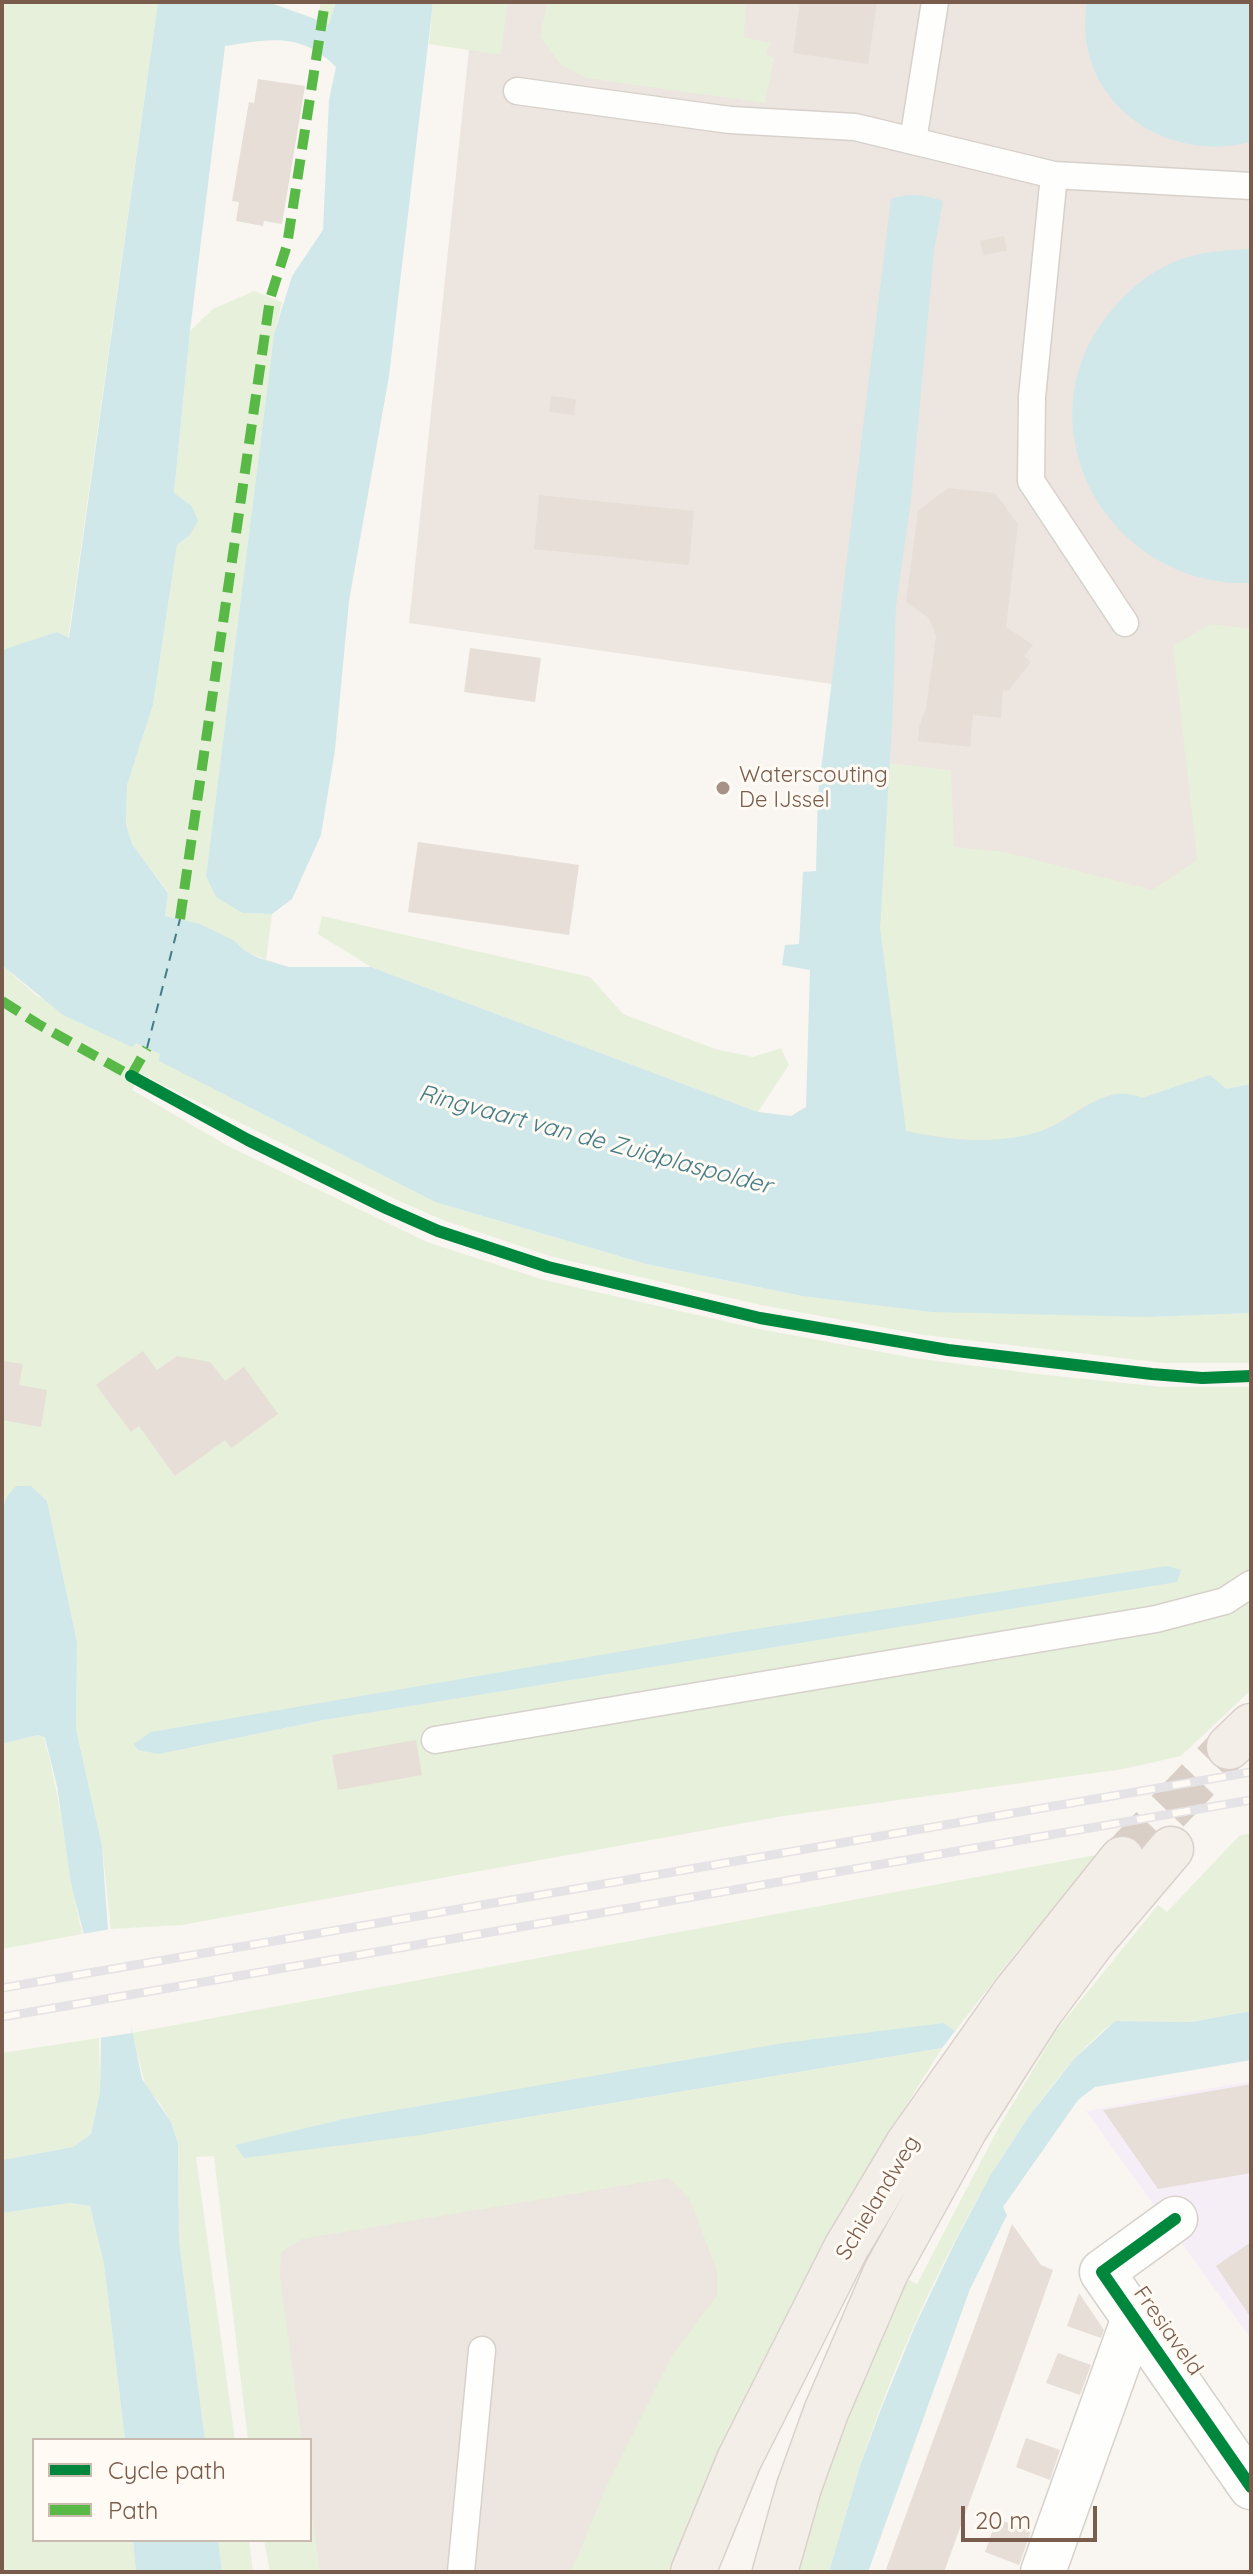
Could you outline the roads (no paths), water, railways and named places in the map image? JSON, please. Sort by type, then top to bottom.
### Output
[{"type":"main road","name":"Schielandweg","points":[[775,2572],[799,2487],[826,2412],[886,2272],[965,2129],[1040,2012],[1093,1941],[1171,1849]]},
{"type":"main road","name":"Schielandweg","points":[[693,2572],[739,2460],[846,2248],[900,2157],[1014,1994],[1122,1859]]},
{"type":"street","name":"Fresiaveld","points":[[1175,2219],[1102,2272],[1251,2487]]},
{"type":"street","name":"Fresiaveld","points":[[1043,2572],[1134,2318]]},
{"type":"lane","points":[[913,141],[935,2]]},
{"type":"lane","points":[[517,91],[730,120],[855,127],[1054,175],[1251,186]]},
{"type":"lane","points":[[1054,175],[1032,397],[1031,481],[1125,623]]},
{"type":"lane","points":[[435,1740],[1156,1619],[1225,1601],[1251,1584]]},
{"type":"lane","points":[[461,2572],[482,2350]]},
{"type":"water","name":"Ringvaart van de Zuidplaspolder","points":[[158,2],[268,2],[329,24],[336,2],[433,2],[389,376],[349,601],[335,750],[321,835],[292,899],[272,914],[243,913],[216,897],[206,876],[274,334],[292,276],[323,230],[329,100],[336,67],[298,43],[271,40],[225,46],[190,331],[174,493],[191,505],[198,521],[189,536],[177,545],[153,705],[127,785],[126,824],[132,844],[168,893],[165,916],[200,924],[235,941],[259,958],[289,967],[371,967],[758,1112],[791,1116],[806,1107],[810,970],[782,965],[785,945],[799,944],[803,872],[816,871],[818,794],[891,199],[917,195],[943,201],[934,251],[911,500],[896,605],[880,928],[906,1131],[956,1139],[1008,1138],[1054,1126],[1090,1104],[1115,1094],[1142,1098],[1210,1075],[1226,1089],[1251,1084],[1251,1313],[1151,1317],[932,1312],[802,1296],[646,1264],[435,1202],[159,1061],[160,1054],[136,1043],[132,1047],[63,1015],[2,965],[2,650],[57,632],[69,638]]},
{"type":"water","points":[[1087,2],[1251,2],[1251,142],[1218,147],[1186,143],[1156,133],[1130,117],[1108,95],[1093,68],[1086,37]]},
{"type":"water","points":[[1251,249],[1251,583],[1200,577],[1155,558],[1118,528],[1092,490],[1076,447],[1073,401],[1085,354],[1112,310],[1127,293],[1154,272],[1185,258],[1210,252]]},
{"type":"water","points":[[16,1486],[31,1486],[47,1501],[77,1642],[76,1729],[102,1846],[108,1930],[126,2027],[131,2025],[142,2079],[171,2122],[178,2143],[179,2241],[205,2438],[125,2438],[104,2264],[90,2206],[70,2203],[2,2213],[2,2160],[73,2147],[91,2134],[100,2092],[101,2034],[84,1935],[71,1883],[57,1786],[45,1738],[38,1735],[2,1744],[2,1512],[6,1498]]},
{"type":"water","points":[[1168,1566],[1181,1570],[1177,1582],[324,1720],[159,1754],[138,1750],[134,1744],[151,1732],[729,1633]]},
{"type":"water","points":[[1251,2011],[1251,2060],[1095,2087],[1078,2100],[1003,2207],[1007,2215],[970,2289],[868,2572],[829,2572],[860,2466],[915,2326],[990,2176],[1029,2116],[1074,2059],[1115,2021],[1191,2022]]},
{"type":"water","points":[[944,2023],[955,2031],[942,2048],[420,2135],[244,2158],[235,2145],[344,2119],[784,2043]]},
{"type":"water","points":[[133,2542],[218,2542],[222,2572],[136,2572]]},
{"type":"tunnel","points":[[1122,1859],[1229,1747]]},
{"type":"railway","points":[[2,1988],[1251,1772]]},
{"type":"railway","points":[[2,2017],[1251,1800]]},
{"type":"place","name":"Waterscouting De IJssel","points":[[723,788]]}]
